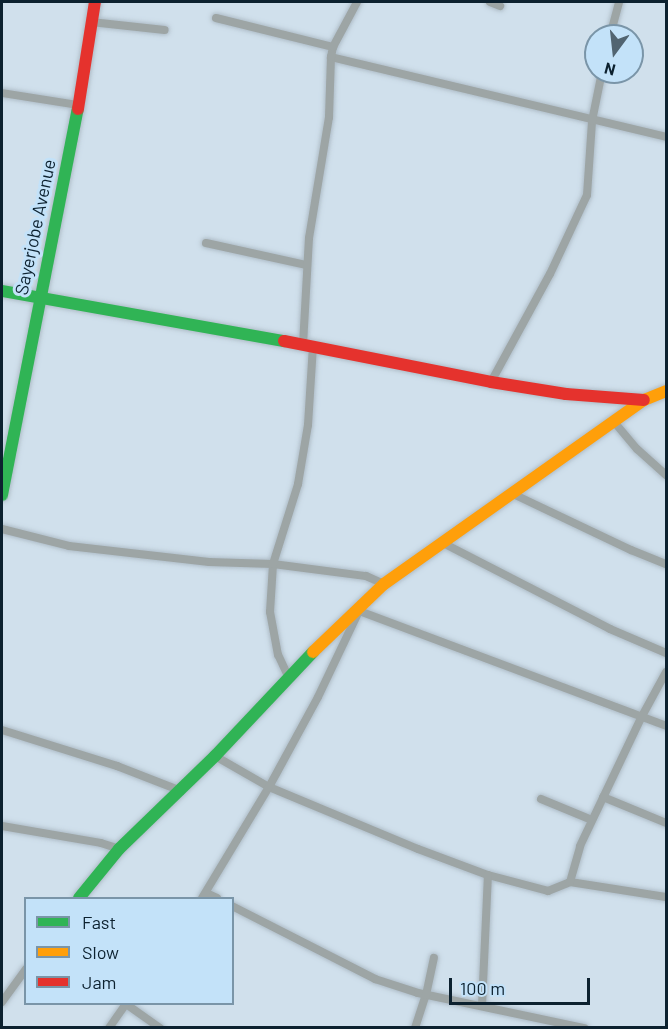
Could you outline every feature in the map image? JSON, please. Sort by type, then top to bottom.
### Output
[{"type":"street","name":"Sayerjobe Avenue","points":[[2,495],[78,105],[95,2]]},
{"type":"street","points":[[288,676],[278,655],[270,612],[273,564],[298,484],[308,425],[306,266],[329,117],[331,57],[333,47],[357,2]]},
{"type":"street","points":[[490,2],[500,6]]},
{"type":"street","points":[[613,24],[619,2]]},
{"type":"street","points":[[216,18],[333,47]]},
{"type":"street","points":[[91,22],[165,30]]},
{"type":"street","points":[[331,57],[423,77],[592,121],[666,136]]},
{"type":"street","points":[[490,382],[550,274],[587,195],[592,121],[600,84]]},
{"type":"street","points":[[2,93],[78,105]]},
{"type":"street","points":[[206,243],[306,266]]},
{"type":"street","points":[[2,291],[308,346],[490,382],[566,394],[644,400]]},
{"type":"street","points":[[80,897],[118,849],[181,791],[288,676],[359,611],[384,584],[511,493],[615,423],[644,400],[666,391]]},
{"type":"street","points":[[615,423],[666,475]]},
{"type":"street","points":[[511,493],[630,550],[666,564]]},
{"type":"street","points":[[2,529],[69,546],[209,562],[273,564],[366,576],[384,584]]},
{"type":"street","points":[[441,542],[610,629],[666,653]]},
{"type":"street","points":[[359,611],[666,726]]},
{"type":"street","points":[[204,896],[269,787],[318,697],[359,611]]},
{"type":"street","points":[[570,882],[580,846],[640,718],[666,672]]},
{"type":"street","points":[[2,730],[117,766],[181,791]]},
{"type":"street","points":[[215,756],[269,787],[418,849],[488,875],[548,891],[570,882],[666,897]]},
{"type":"street","points":[[603,797],[666,823]]},
{"type":"street","points":[[541,799],[592,820]]},
{"type":"street","points":[[2,826],[101,843],[118,849]]},
{"type":"street","points":[[482,1006],[488,875]]},
{"type":"street","points":[[234,907],[375,979],[426,995],[584,1028]]},
{"type":"street","points":[[415,1028],[426,995],[434,958]]},
{"type":"street","points":[[2,1002],[24,972]]},
{"type":"street","points":[[109,1028],[125,1005]]},
{"type":"street","points":[[127,1005],[160,1028]]},
{"type":"traffic: fast","points":[[2,495],[78,109]]},
{"type":"traffic: fast","points":[[2,291],[284,341]]},
{"type":"traffic: fast","points":[[80,897],[119,849],[215,756],[313,652]]},
{"type":"traffic: slow","points":[[313,652],[384,584],[644,400],[666,391]]},
{"type":"traffic: jam","points":[[78,109],[95,2]]},
{"type":"traffic: jam","points":[[284,341],[491,382],[566,394],[644,400]]}]
